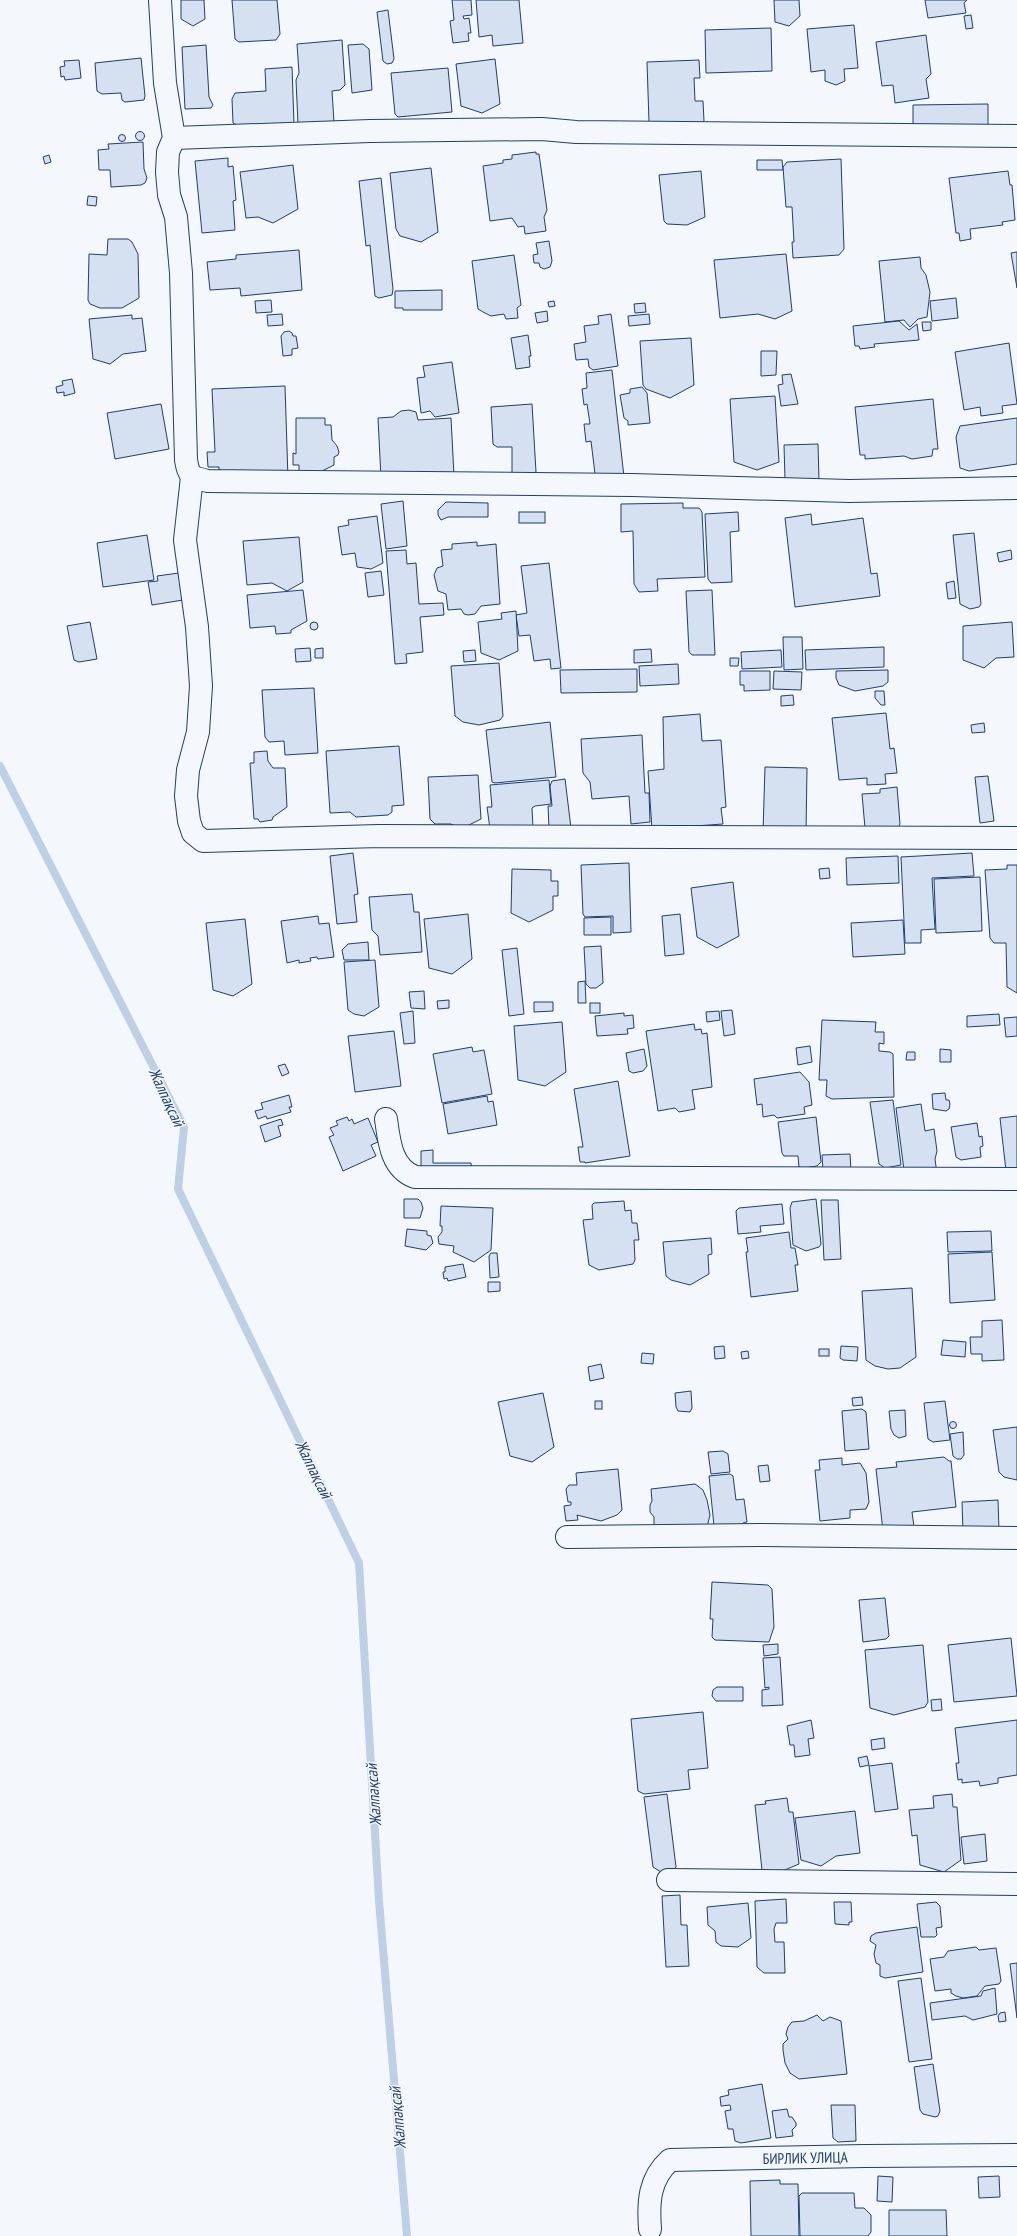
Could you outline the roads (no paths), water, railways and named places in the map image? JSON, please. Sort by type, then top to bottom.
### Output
[{"type":"street","points":[[160,0],[165,83],[174,138],[168,152],[167,172],[169,195],[176,217],[181,273],[186,452],[188,472],[192,477],[208,481],[632,485],[849,491],[1017,488]]},
{"type":"street","points":[[174,138],[370,131],[542,129],[576,132],[769,135],[1017,136]]},
{"type":"street","points":[[192,477],[185,540],[197,627],[201,686],[198,732],[188,770],[186,796],[189,821],[193,833],[203,841],[379,836],[1017,838]]},
{"type":"street","points":[[386,1119],[394,1157],[400,1167],[415,1177],[1017,1179]]},
{"type":"street","points":[[567,1537],[760,1535],[1017,1538]]},
{"type":"street","points":[[668,1880],[1017,1884]]},
{"type":"street","name":"БИРЛИК УЛИЦА","points":[[650,2229],[648,2206],[651,2188],[657,2174],[670,2160],[1017,2155]]},
{"type":"waterway","name":"Жалпақсай","points":[[0,766],[184,1127],[178,1189],[359,1563],[379,1901],[407,2236]]}]
